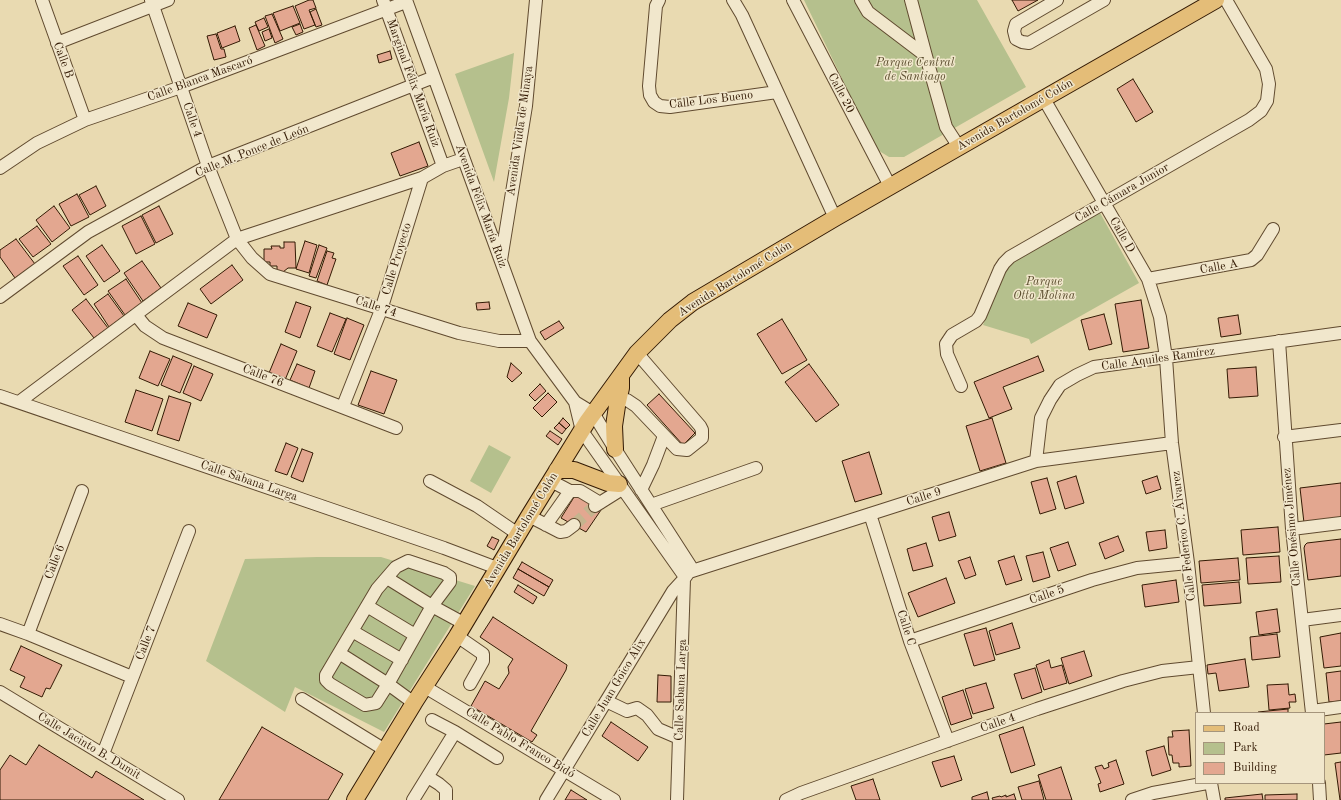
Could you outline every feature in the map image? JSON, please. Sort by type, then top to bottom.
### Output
[{"type":"main road","name":"Avenida Bartolomé Colón","points":[[355,800],[414,703],[461,630],[497,568],[582,431],[637,353],[670,320],[693,302],[835,218],[1216,0]]},
{"type":"main road","points":[[615,449],[614,433],[618,398],[622,384],[621,374]]},
{"type":"main road","points":[[554,476],[574,470],[608,483],[621,486]]},
{"type":"street","name":"Calle B","points":[[42,0],[85,120]]},
{"type":"street","points":[[57,43],[152,3],[168,0]]},
{"type":"street","name":"Avenida Viuda de Minaya","points":[[500,261],[526,106],[536,0]]},
{"type":"street","name":"Calle Los Bueno","points":[[659,0],[656,6],[649,86],[650,95],[654,102],[660,106],[670,106],[777,92]]},
{"type":"street","points":[[733,0],[742,15],[835,218]]},
{"type":"street","name":"Calle 20","points":[[793,0],[890,186]]},
{"type":"street","points":[[861,0],[868,12],[926,56]]},
{"type":"street","points":[[911,0],[946,127],[959,147]]},
{"type":"street","points":[[1057,0],[1016,24],[1014,31],[1016,39],[1029,43],[1104,0]]},
{"type":"street","name":"Calle Cámara Junior","points":[[961,386],[947,354],[946,344],[952,335],[976,321],[980,316],[1000,270],[1010,257],[1249,120],[1261,111],[1267,101],[1269,93],[1266,69],[1226,0]]},
{"type":"street","name":"Avenida Félix María Ruiz","points":[[406,1],[530,341],[575,402],[582,431]]},
{"type":"street","name":"Calle Blanca Mascaró","points":[[0,168],[37,143],[85,120],[181,87],[385,5],[406,1]]},
{"type":"street","name":"Calle 4","points":[[152,3],[208,166],[237,239]]},
{"type":"street","name":"Marginal Félix María Ruiz","points":[[385,5],[443,166]]},
{"type":"street","name":"Calle M. Ponce de León","points":[[0,297],[88,232],[208,166],[434,77]]},
{"type":"street","name":"Calle D","points":[[1044,99],[1148,279],[1160,316],[1166,358]]},
{"type":"street","points":[[19,402],[237,239],[422,178],[443,166],[463,159]]},
{"type":"street","name":"Calle Proyecto","points":[[343,406],[381,310],[422,178]]},
{"type":"street","name":"Calle A","points":[[1148,279],[1251,260],[1257,255],[1273,229]]},
{"type":"street","name":"Calle 74","points":[[237,239],[252,258],[270,274],[460,334],[499,341],[530,341]]},
{"type":"street","name":"Calle 76","points":[[136,315],[145,326],[163,338],[343,406],[396,428]]},
{"type":"street","name":"Calle Aquiles Ramírez","points":[[1036,461],[1041,418],[1060,385],[1077,375],[1094,368],[1341,333]]},
{"type":"street","name":"Calle Onésimo Jiménez","points":[[1279,341],[1284,437],[1292,530],[1312,712]]},
{"type":"street","points":[[618,398],[627,400],[636,406],[678,449],[688,450],[702,438],[700,426],[637,353]]},
{"type":"street","name":"Calle Federico C. Álvarez","points":[[1166,358],[1172,443],[1188,563],[1204,712]]},
{"type":"street","name":"Calle Sabana Larga","points":[[0,396],[444,548],[497,568]]},
{"type":"street","name":"Avenida Félix María Ruiz","points":[[575,402],[594,413]]},
{"type":"street","points":[[594,413],[651,505],[687,576]]},
{"type":"street","points":[[1284,437],[1341,430]]},
{"type":"street","points":[[582,431],[687,576]]},
{"type":"street","points":[[641,490],[654,465],[664,436]]},
{"type":"street","name":"Calle 9","points":[[687,576],[870,514],[1036,461],[1172,443]]},
{"type":"street","points":[[651,505],[756,468]]},
{"type":"street","points":[[554,476],[570,491],[580,491],[597,504],[621,486]]},
{"type":"street","points":[[430,481],[477,506],[518,534]]},
{"type":"street","name":"Calle 6","points":[[28,634],[82,491]]},
{"type":"street","points":[[546,525],[570,491]]},
{"type":"street","name":"Calle C","points":[[870,514],[910,642],[948,741]]},
{"type":"street","points":[[529,516],[560,532],[564,532],[574,525]]},
{"type":"street","points":[[1292,530],[1341,523]]},
{"type":"street","name":"Calle 7","points":[[103,754],[189,531]]},
{"type":"street","points":[[408,561],[444,573],[450,577],[450,582],[432,606],[376,703],[366,705],[330,684],[326,680],[326,675],[377,589],[396,566],[408,561]]},
{"type":"street","name":"Calle 5","points":[[910,642],[1099,578],[1137,568],[1188,563]]},
{"type":"street","name":"Calle Sabana Larga","points":[[677,800],[687,576]]},
{"type":"street","name":"Calle Juan Goico Alix","points":[[546,800],[673,591],[687,576]]},
{"type":"street","points":[[387,578],[432,606],[461,630],[483,654],[483,661],[470,684]]},
{"type":"street","points":[[367,606],[415,635]]},
{"type":"street","points":[[1302,620],[1341,615]]},
{"type":"street","points":[[0,624],[132,677]]},
{"type":"street","points":[[352,630],[402,660]]},
{"type":"street","points":[[339,653],[388,684],[414,703]]},
{"type":"street","name":"Calle 4","points":[[786,800],[801,793],[1037,709],[1123,681],[1174,669],[1199,667]]},
{"type":"street","name":"Calle Pablo Franco Bidó","points":[[425,687],[614,800]]},
{"type":"street","name":"Calle Jacinto B. Dumit","points":[[0,692],[178,800]]},
{"type":"street","points":[[302,699],[385,750]]},
{"type":"street","points":[[606,701],[627,711],[637,708],[647,715],[658,728],[679,738]]},
{"type":"street","points":[[1312,712],[1341,708]]},
{"type":"street","points":[[432,720],[455,732],[497,758]]},
{"type":"street","points":[[413,800],[455,732]]},
{"type":"street","points":[[428,777],[446,790],[446,800]]},
{"type":"street","points":[[1132,800],[1153,793],[1202,784]]},
{"type":"street","points":[[1211,784],[1214,800]]},
{"type":"street","points":[[1319,784],[1320,800]]},
{"type":"green space","name":"Parque Central de Santiago","points":[[804,0],[977,0],[1026,87],[904,157],[889,157],[876,149]]},
{"type":"green space","points":[[514,53],[509,98],[494,182],[455,74]]},
{"type":"green space","name":"Parque Otto Molina","points":[[1099,211],[1139,283],[1031,344],[1029,339],[983,325],[1006,266]]},
{"type":"green space","points":[[489,445],[511,457],[491,493],[470,481]]},
{"type":"green space","points":[[381,557],[475,586],[384,732],[295,687],[285,712],[206,661],[245,559]]},
{"type":"building","points":[[309,0],[313,0],[316,8],[309,10],[315,25],[304,29],[295,6]]},
{"type":"building","points":[[1012,0],[1038,0],[1018,11]]},
{"type":"building","points":[[293,6],[300,23],[280,31],[273,13]]},
{"type":"building","points":[[316,9],[322,25],[316,27],[310,12]]},
{"type":"building","points":[[272,14],[283,39],[275,43],[265,16]]},
{"type":"building","points":[[264,18],[268,27],[259,31],[255,22]]},
{"type":"building","points":[[300,24],[303,32],[296,35],[292,27]]},
{"type":"building","points":[[256,25],[265,46],[257,50],[249,28]]},
{"type":"building","points":[[235,26],[240,41],[222,48],[217,33]]},
{"type":"building","points":[[269,29],[272,38],[265,41],[262,32]]},
{"type":"building","points":[[216,34],[221,49],[224,49],[226,57],[214,60],[207,36]]},
{"type":"building","points":[[390,51],[392,59],[379,63],[377,55]]},
{"type":"building","points":[[1133,79],[1153,112],[1136,122],[1117,89]]},
{"type":"building","points":[[419,142],[428,166],[400,176],[391,153]]},
{"type":"building","points":[[96,186],[106,206],[90,215],[79,195]]},
{"type":"building","points":[[77,194],[89,217],[71,226],[59,204]]},
{"type":"building","points":[[54,206],[70,228],[52,242],[36,220]]},
{"type":"building","points":[[159,206],[173,234],[156,243],[142,215]]},
{"type":"building","points":[[141,216],[155,244],[136,254],[122,226]]},
{"type":"building","points":[[37,226],[51,244],[33,257],[19,239]]},
{"type":"building","points":[[16,239],[35,264],[15,278],[0,257],[0,250]]},
{"type":"building","points":[[305,241],[317,245],[309,273],[296,269]]},
{"type":"building","points":[[284,242],[295,242],[296,268],[288,268],[283,272],[277,273],[277,266],[270,266],[270,262],[264,262],[264,249],[272,249],[271,246],[280,246],[280,248],[284,248]]},
{"type":"building","points":[[102,245],[120,271],[104,282],[86,256]]},
{"type":"building","points":[[319,245],[327,248],[316,278],[309,276]]},
{"type":"building","points":[[327,251],[334,253],[332,258],[336,259],[327,285],[317,281]]},
{"type":"building","points":[[78,256],[98,285],[84,295],[63,266]]},
{"type":"building","points":[[142,261],[161,288],[143,301],[124,273]]},
{"type":"building","points":[[232,265],[243,280],[211,304],[200,289]]},
{"type":"building","points":[[126,279],[142,303],[125,315],[108,291]]},
{"type":"building","points":[[108,294],[124,316],[109,327],[94,304]]},
{"type":"building","points":[[86,299],[108,328],[94,338],[72,310]]},
{"type":"building","points":[[1141,300],[1149,348],[1123,352],[1115,304]]},
{"type":"building","points":[[296,302],[311,307],[300,338],[285,332]]},
{"type":"building","points":[[489,302],[490,309],[477,310],[476,303]]},
{"type":"building","points":[[188,303],[217,315],[207,338],[178,326]]},
{"type":"building","points":[[330,313],[346,319],[332,352],[317,346]]},
{"type":"building","points":[[1104,314],[1112,344],[1089,350],[1081,320]]},
{"type":"building","points":[[1238,315],[1241,334],[1221,337],[1218,318]]},
{"type":"building","points":[[347,318],[364,325],[350,360],[334,354]]},
{"type":"building","points":[[782,319],[807,360],[782,374],[757,334]]},
{"type":"building","points":[[559,321],[564,328],[545,340],[540,332]]},
{"type":"building","points":[[281,344],[297,351],[285,380],[269,373]]},
{"type":"building","points":[[150,351],[170,359],[158,386],[139,378]]},
{"type":"building","points":[[173,356],[192,364],[180,393],[161,385]]},
{"type":"building","points":[[1038,356],[1044,371],[1003,387],[1012,409],[989,418],[974,382]]},
{"type":"building","points":[[511,363],[522,373],[512,382],[507,377]]},
{"type":"building","points":[[297,364],[315,371],[309,388],[290,380]]},
{"type":"building","points":[[809,364],[839,405],[816,422],[785,382]]},
{"type":"building","points":[[194,366],[213,374],[201,401],[183,393]]},
{"type":"building","points":[[1256,367],[1258,396],[1229,398],[1227,369]]},
{"type":"building","points":[[371,371],[397,380],[384,414],[358,405]]},
{"type":"building","points":[[540,384],[546,391],[535,401],[529,395]]},
{"type":"building","points":[[136,390],[163,399],[152,431],[125,422]]},
{"type":"building","points":[[548,393],[557,402],[542,417],[533,408]]},
{"type":"building","points":[[659,394],[695,433],[683,445],[647,405]]},
{"type":"building","points":[[169,396],[191,403],[179,441],[157,434]]},
{"type":"building","points":[[563,418],[570,425],[566,429],[559,423]]},
{"type":"building","points":[[992,418],[1006,463],[980,471],[966,426]]},
{"type":"building","points":[[559,423],[566,429],[562,434],[554,428]]},
{"type":"building","points":[[550,431],[562,439],[558,445],[546,436]]},
{"type":"building","points":[[286,443],[298,448],[287,475],[275,471]]},
{"type":"building","points":[[302,449],[313,453],[303,482],[291,477]]},
{"type":"building","points":[[869,452],[882,494],[855,502],[842,461]]},
{"type":"building","points":[[1076,476],[1084,503],[1065,509],[1057,482]]},
{"type":"building","points":[[1157,476],[1161,489],[1146,494],[1142,481]]},
{"type":"building","points":[[1047,478],[1056,509],[1040,514],[1031,482]]},
{"type":"building","points":[[1341,483],[1341,518],[1304,523],[1300,488]]},
{"type":"building","points":[[576,494],[601,510],[586,532],[561,518]]},
{"type":"building","points":[[949,512],[956,536],[939,541],[932,517]]},
{"type":"building","points":[[1278,527],[1280,552],[1243,555],[1241,530]]},
{"type":"building","points":[[1165,530],[1167,548],[1149,551],[1146,532]]},
{"type":"building","points":[[1118,536],[1124,551],[1105,559],[1099,543]]},
{"type":"building","points":[[492,537],[499,540],[494,550],[487,546]]},
{"type":"building","points":[[1341,539],[1341,576],[1308,580],[1304,548],[1305,545],[1307,543]]},
{"type":"building","points":[[1068,542],[1076,565],[1058,571],[1050,548]]},
{"type":"building","points":[[926,543],[933,566],[913,571],[907,549]]},
{"type":"building","points":[[1043,552],[1050,577],[1033,582],[1026,556]]},
{"type":"building","points":[[1014,556],[1022,580],[1006,585],[998,561]]},
{"type":"building","points":[[1279,556],[1281,582],[1248,584],[1246,558]]},
{"type":"building","points":[[970,557],[976,575],[965,579],[958,561]]},
{"type":"building","points":[[1238,558],[1240,580],[1201,583],[1199,561]]},
{"type":"building","points":[[522,562],[553,580],[549,587],[518,569]]},
{"type":"building","points":[[518,569],[549,587],[544,596],[513,578]]},
{"type":"building","points":[[946,578],[955,603],[918,617],[908,593]]},
{"type":"building","points":[[1176,580],[1179,602],[1145,607],[1142,585]]},
{"type":"building","points":[[1239,582],[1241,603],[1204,606],[1202,585]]},
{"type":"building","points":[[518,585],[537,597],[533,604],[514,592]]},
{"type":"building","points":[[1277,609],[1280,632],[1259,635],[1256,612]]},
{"type":"building","points":[[493,617],[567,665],[566,670],[531,731],[537,735],[532,742],[471,706],[485,681],[499,689],[509,673],[508,667],[513,659],[480,637]]},
{"type":"building","points":[[1012,623],[1020,648],[996,655],[989,631]]},
{"type":"building","points":[[986,628],[995,660],[974,666],[964,634]]},
{"type":"building","points":[[1341,633],[1341,666],[1324,668],[1320,637]]},
{"type":"building","points":[[1277,634],[1280,657],[1252,660],[1250,637]]},
{"type":"building","points":[[21,646],[62,665],[50,689],[46,688],[42,697],[20,687],[25,677],[10,670]]},
{"type":"building","points":[[1084,651],[1092,676],[1069,684],[1061,658]]},
{"type":"building","points":[[1245,659],[1249,687],[1219,691],[1216,673],[1208,674],[1207,665]]},
{"type":"building","points":[[1049,660],[1051,668],[1062,665],[1067,683],[1044,690],[1036,665]]},
{"type":"building","points":[[1035,668],[1042,692],[1022,699],[1014,674]]},
{"type":"building","points":[[1341,671],[1341,701],[1329,702],[1326,673]]},
{"type":"building","points":[[658,675],[671,676],[671,702],[657,702]]},
{"type":"building","points":[[986,683],[994,708],[973,714],[965,689]]},
{"type":"building","points":[[1288,684],[1289,695],[1295,694],[1296,702],[1289,702],[1290,708],[1269,710],[1267,685]]},
{"type":"building","points":[[963,690],[972,718],[951,725],[942,697]]},
{"type":"building","points":[[1288,709],[1288,712],[1258,712]]},
{"type":"building","points":[[611,722],[648,747],[638,761],[602,736]]},
{"type":"building","points":[[1341,722],[1341,753],[1325,755],[1325,724]]},
{"type":"building","points":[[262,727],[343,774],[328,800],[219,800]]},
{"type":"building","points":[[1023,727],[1035,765],[1011,773],[999,735]]},
{"type":"building","points":[[1189,730],[1191,766],[1179,767],[1179,763],[1173,763],[1172,755],[1169,755],[1168,737],[1173,737],[1172,731]]},
{"type":"building","points":[[39,745],[92,778],[96,771],[144,800],[0,800],[0,770],[10,755],[26,765]]},
{"type":"building","points":[[1164,746],[1171,770],[1152,776],[1146,751]]},
{"type":"building","points":[[954,756],[962,780],[941,787],[932,762]]},
{"type":"building","points":[[1116,760],[1124,784],[1100,792],[1098,784],[1101,783],[1095,767],[1102,765],[1104,769],[1109,767],[1108,763]]},
{"type":"building","points":[[1341,762],[1341,800],[1340,800],[1335,763]]},
{"type":"building","points":[[1061,767],[1072,800],[1046,800],[1038,775]]},
{"type":"building","points":[[873,779],[880,800],[856,800],[851,786]]},
{"type":"building","points":[[1039,781],[1044,800],[1022,800],[1018,787]]},
{"type":"building","points":[[571,790],[587,800],[565,800]]},
{"type":"building","points":[[987,792],[989,800],[972,800],[972,797]]},
{"type":"building","points":[[1014,794],[1016,800],[993,800],[992,798],[1006,795],[1006,797]]},
{"type":"building","points":[[1262,794],[1263,800],[1225,800],[1225,798]]},
{"type":"building","points":[[1297,794],[1297,800],[1265,800],[1265,795]]},
{"type":"tunnel","points":[[574,525],[595,506]]}]
